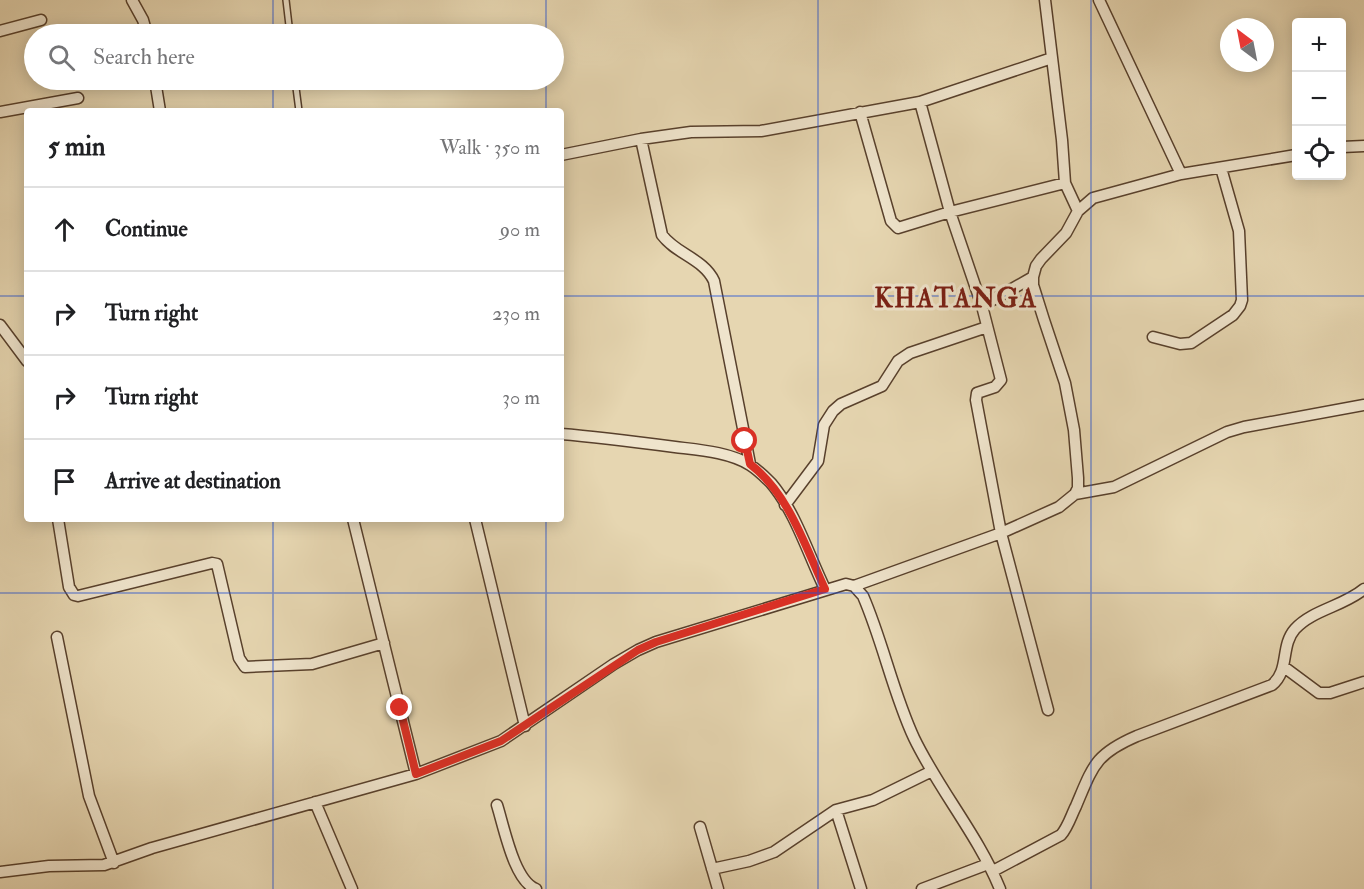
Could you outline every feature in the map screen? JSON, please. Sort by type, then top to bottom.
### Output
[{"type":"street","points":[[132,0],[144,24]]},
{"type":"street","points":[[1045,0],[1065,183],[1078,211]]},
{"type":"street","points":[[1099,0],[1181,174]]},
{"type":"street","points":[[26,24],[41,20]]},
{"type":"street","points":[[0,31],[24,25]]},
{"type":"street","points":[[564,154],[640,139],[691,132],[761,131],[920,102],[1052,58]]},
{"type":"street","points":[[157,90],[160,108]]},
{"type":"street","points":[[0,112],[78,98]]},
{"type":"street","points":[[920,102],[950,212],[981,306],[1001,380],[995,387],[977,393],[976,400],[1001,533],[1048,710]]},
{"type":"street","points":[[860,112],[893,225],[898,228],[950,212],[1065,183]]},
{"type":"street","points":[[640,139],[662,235],[672,247],[704,268],[714,281],[750,464]]},
{"type":"street","points":[[1346,147],[1364,146]]},
{"type":"street","points":[[0,872],[33,867],[93,867],[152,848],[416,774],[501,741],[638,650],[656,642],[825,589],[846,584],[854,586],[1001,533],[1059,507],[1075,494],[1078,488],[1074,430],[1065,383],[1033,285],[1036,266],[1066,233],[1078,211],[1093,198],[1181,174],[1292,156]]},
{"type":"street","points":[[1153,337],[1180,344],[1191,343],[1233,315],[1240,306],[1242,300],[1239,231],[1221,168]]},
{"type":"street","points":[[981,306],[1033,277]]},
{"type":"street","points":[[0,325],[24,357]]},
{"type":"street","points":[[785,505],[818,460],[824,425],[833,411],[842,404],[882,386],[898,361],[910,353],[987,327]]},
{"type":"street","points":[[1075,494],[1114,487],[1227,432],[1364,405]]},
{"type":"street","points":[[564,434],[620,439],[709,452],[750,464],[770,482],[785,505],[825,589]]},
{"type":"street","points":[[59,522],[69,587],[74,595],[78,596],[212,563],[217,564],[240,661],[245,667],[312,664],[384,643]]},
{"type":"street","points":[[354,522],[416,774]]},
{"type":"street","points":[[476,522],[525,726]]},
{"type":"street","points":[[854,586],[863,596],[873,618],[904,715],[914,738],[991,868],[1000,889]]},
{"type":"street","points":[[922,889],[991,868],[1061,835],[1092,768],[1105,753],[1137,736],[1265,689],[1278,680],[1284,667],[1289,638],[1297,627],[1364,589]]},
{"type":"street","points":[[57,637],[89,796],[114,862]]},
{"type":"street","points":[[1284,667],[1319,693],[1330,693],[1364,682]]},
{"type":"street","points":[[712,869],[749,861],[774,852],[836,810],[873,800],[932,771]]},
{"type":"street","points":[[315,802],[352,889]]},
{"type":"street","points":[[497,805],[519,873],[527,884],[536,889]]},
{"type":"street","points":[[836,810],[861,889]]},
{"type":"street","points":[[700,827],[717,889]]},
{"type":"lane","points":[[286,0],[289,24]]},
{"type":"lane","points":[[296,90],[299,108]]},
{"type":"district","name":"KHATANGA","points":[[956,298]]},
{"type":"route","points":[[400,708],[416,774],[501,741],[638,650],[656,642],[825,589],[778,492],[750,464],[745,441]]}]
